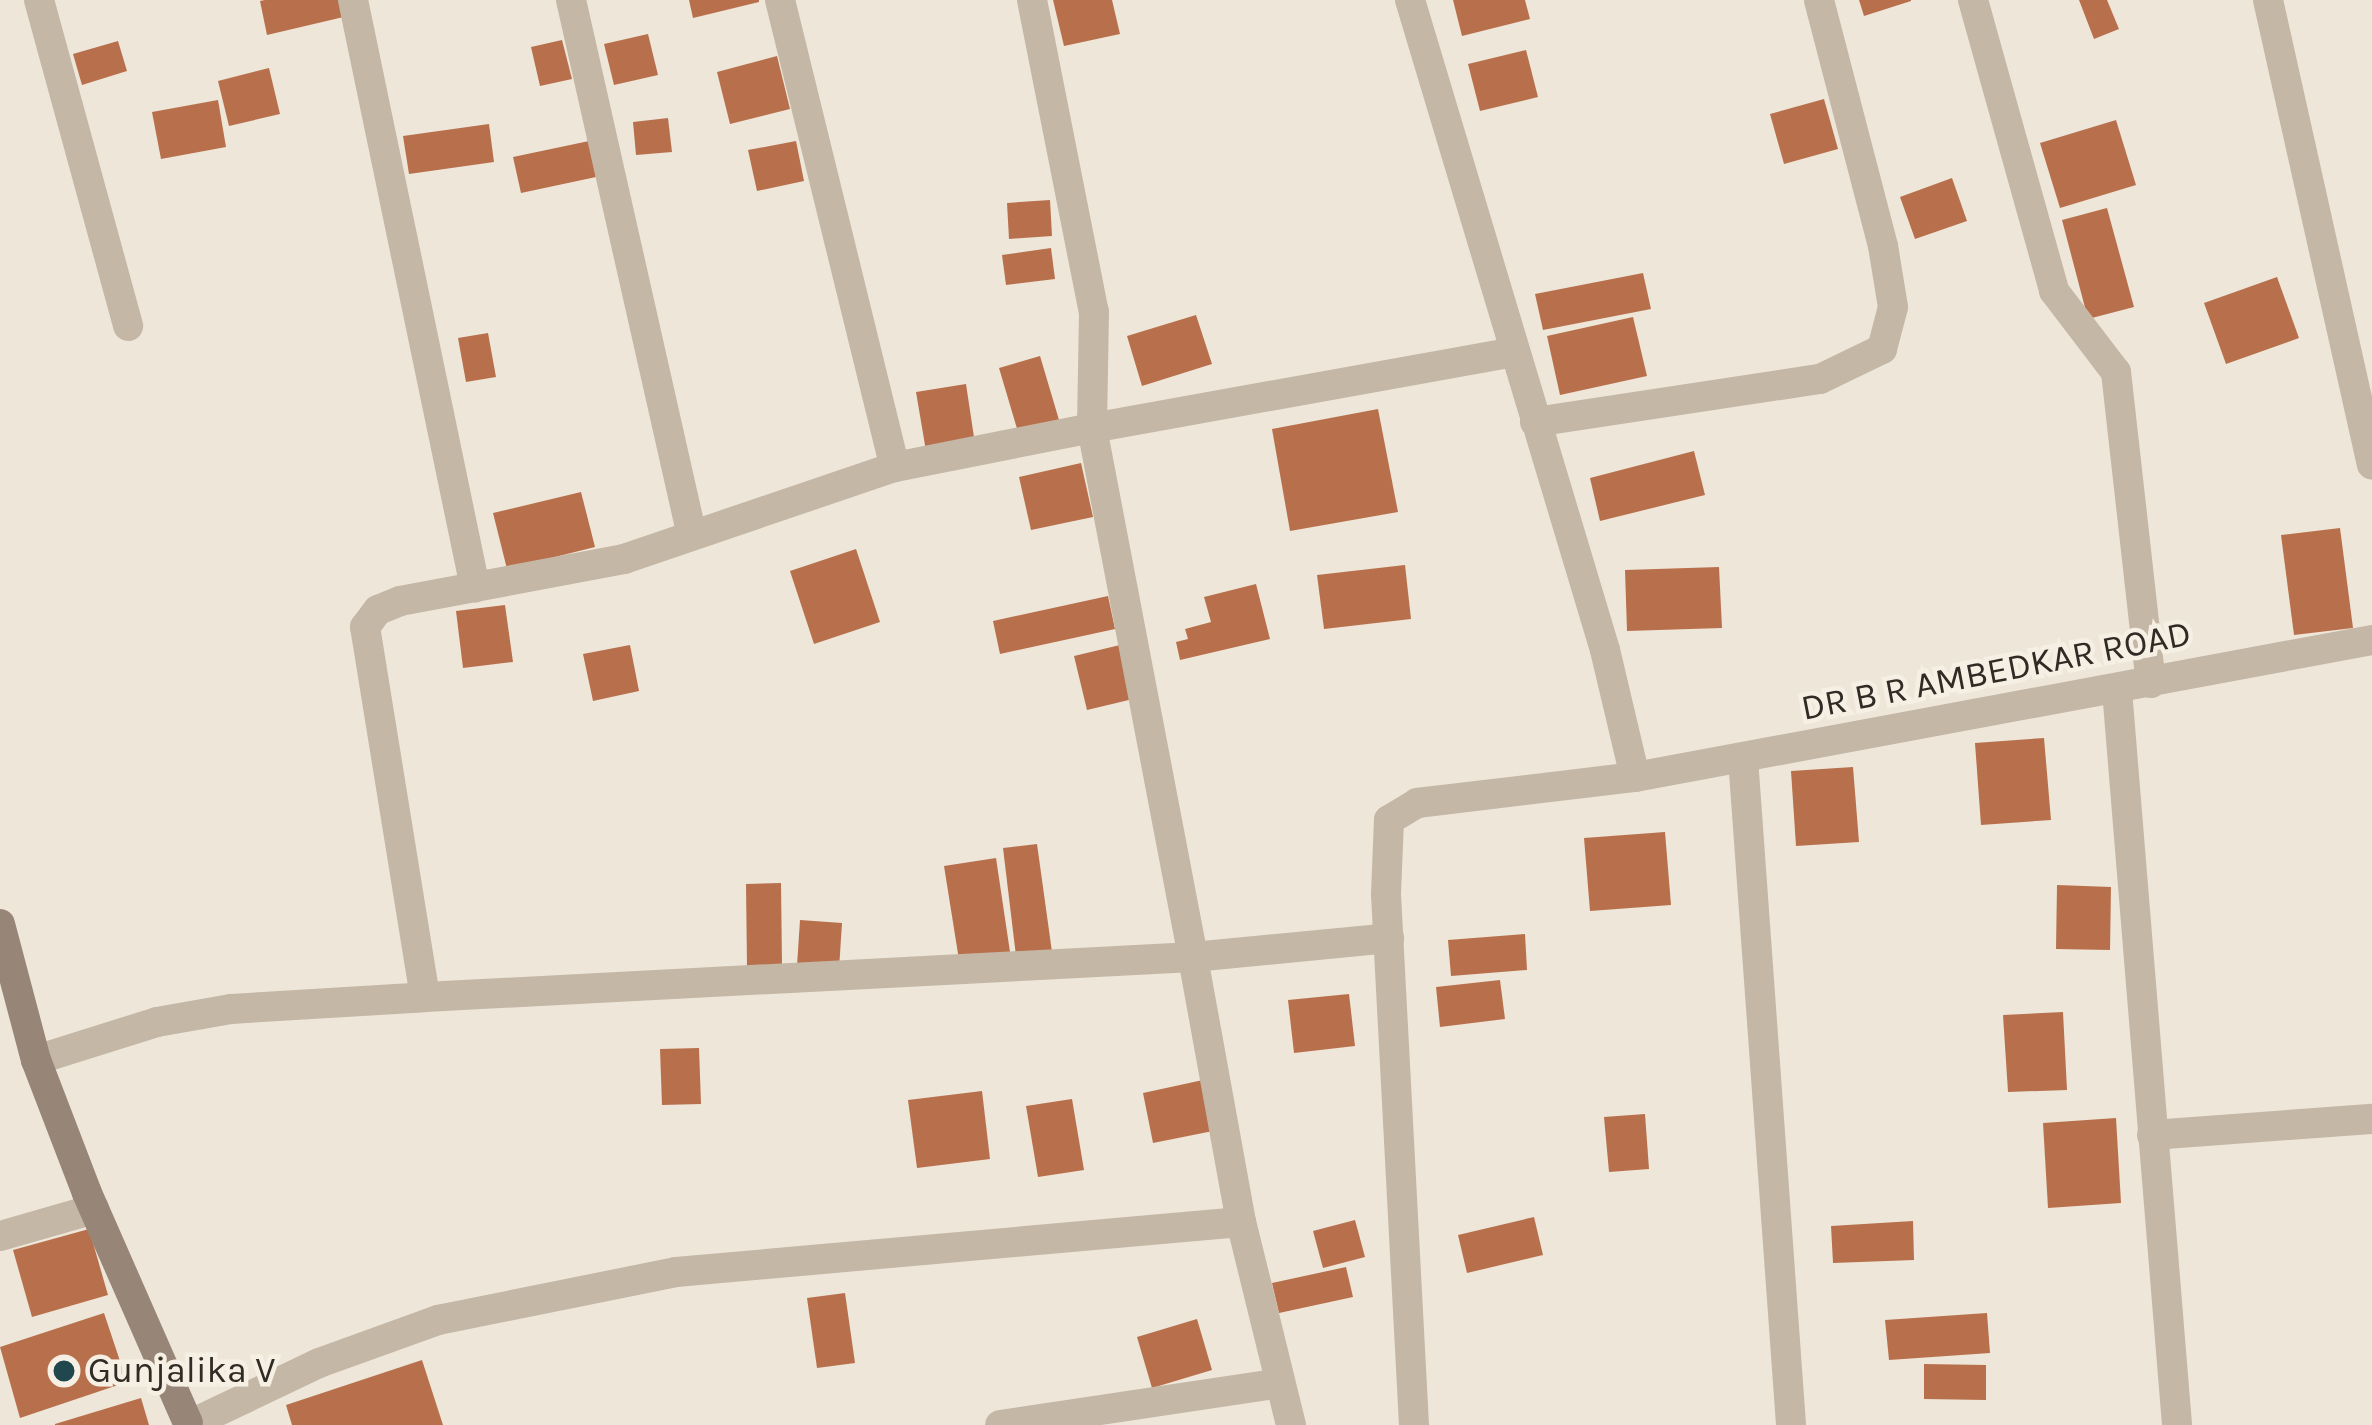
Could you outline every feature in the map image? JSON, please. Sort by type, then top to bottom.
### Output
[{"type":"street","points":[[39,0],[128,326]]},
{"type":"street","points":[[353,0],[475,587]]},
{"type":"street","points":[[572,0],[692,536]]},
{"type":"street","points":[[780,0],[895,467]]},
{"type":"street","points":[[1032,0],[1094,311],[1092,428],[1241,1222],[1292,1425]]},
{"type":"street","points":[[1410,0],[1605,650],[1634,777]]},
{"type":"street","points":[[1535,422],[1820,379],[1882,349],[1893,307],[1883,246],[1819,0]]},
{"type":"street","points":[[1973,0],[2054,291],[2116,372],[2151,683]]},
{"type":"street","points":[[2268,0],[2372,464]]},
{"type":"street","points":[[425,998],[365,627],[378,610],[400,601],[624,560],[895,467],[1514,352]]},
{"type":"street","name":"DR B R AMBEDKAR ROAD","points":[[1389,938],[1388,820],[1417,802],[1634,777],[2117,690],[2338,642],[2372,640]]},
{"type":"street","points":[[2117,690],[2177,1425]]},
{"type":"street","points":[[1743,758],[1791,1425]]},
{"type":"street","points":[[0,924],[36,1060],[94,1209],[189,1424],[319,1363],[438,1321],[676,1272],[1241,1222]]},
{"type":"street","points":[[36,1060],[157,1022],[231,1010],[1193,957],[1389,938],[1414,1425]]},
{"type":"street","points":[[2152,1135],[2372,1119]]},
{"type":"street","points":[[0,1236],[94,1209]]},
{"type":"street","points":[[1000,1425],[1280,1383]]},
{"type":"building","points":[[349,0],[352,15],[267,35],[260,1]]},
{"type":"building","points":[[689,0],[759,0],[759,2],[693,18]]},
{"type":"building","points":[[1053,0],[1112,0],[1120,34],[1064,46]]},
{"type":"building","points":[[1453,0],[1525,0],[1530,19],[1462,36]]},
{"type":"building","points":[[1859,0],[1911,0],[1911,1],[1864,16]]},
{"type":"building","points":[[2079,0],[2107,0],[2119,29],[2094,39]]},
{"type":"building","points":[[648,34],[658,75],[614,85],[604,44]]},
{"type":"building","points":[[562,40],[572,79],[540,86],[531,47]]},
{"type":"building","points":[[118,41],[127,71],[82,85],[73,54]]},
{"type":"building","points":[[1526,50],[1538,97],[1480,111],[1468,64]]},
{"type":"building","points":[[777,56],[790,109],[730,124],[717,72]]},
{"type":"building","points":[[269,68],[280,114],[229,126],[218,81]]},
{"type":"building","points":[[1824,99],[1838,149],[1784,164],[1770,114]]},
{"type":"building","points":[[218,100],[226,147],[161,159],[152,112]]},
{"type":"building","points":[[668,118],[672,152],[636,155],[633,122]]},
{"type":"building","points":[[2116,120],[2136,185],[2060,208],[2040,143]]},
{"type":"building","points":[[489,124],[494,162],[409,174],[403,136]]},
{"type":"building","points":[[589,141],[596,177],[521,193],[513,157]]},
{"type":"building","points":[[796,141],[804,181],[757,191],[748,150]]},
{"type":"building","points":[[1952,178],[1967,221],[1915,239],[1900,197]]},
{"type":"building","points":[[1050,200],[1052,236],[1009,239],[1007,203]]},
{"type":"building","points":[[2107,208],[2134,307],[2088,319],[2062,220]]},
{"type":"building","points":[[1051,248],[1055,279],[1006,285],[1002,255]]},
{"type":"building","points":[[1643,273],[1651,309],[1543,330],[1535,294]]},
{"type":"building","points":[[2277,277],[2299,338],[2226,364],[2204,303]]},
{"type":"building","points":[[1196,315],[1212,364],[1142,386],[1127,336]]},
{"type":"building","points":[[1633,317],[1647,376],[1560,395],[1547,336]]},
{"type":"building","points":[[488,333],[496,377],[466,382],[458,338]]},
{"type":"building","points":[[1040,356],[1059,420],[1018,432],[999,368]]},
{"type":"building","points":[[966,384],[975,444],[926,451],[916,392]]},
{"type":"building","points":[[1378,409],[1398,512],[1290,531],[1272,429]]},
{"type":"building","points":[[1694,451],[1705,495],[1600,521],[1590,478]]},
{"type":"building","points":[[1081,463],[1093,517],[1031,530],[1019,477]]},
{"type":"building","points":[[581,492],[595,547],[507,569],[493,513]]},
{"type":"building","points":[[2340,528],[2353,628],[2294,635],[2281,535]]},
{"type":"building","points":[[856,549],[880,622],[814,644],[790,571]]},
{"type":"building","points":[[1405,565],[1411,619],[1324,629],[1317,575]]},
{"type":"building","points":[[1719,567],[1722,628],[1627,631],[1625,570]]},
{"type":"building","points":[[1256,584],[1270,639],[1180,660],[1176,642],[1188,639],[1185,629],[1211,622],[1204,597]]},
{"type":"building","points":[[1108,596],[1115,629],[1000,654],[993,621]]},
{"type":"building","points":[[505,605],[513,662],[463,668],[456,611]]},
{"type":"building","points":[[630,645],[639,691],[593,701],[583,654]]},
{"type":"building","points":[[1120,645],[1133,699],[1087,710],[1074,656]]},
{"type":"building","points":[[2044,738],[2051,820],[1981,825],[1975,743]]},
{"type":"building","points":[[1853,767],[1859,842],[1796,846],[1791,771]]},
{"type":"building","points":[[1665,832],[1671,905],[1590,911],[1584,838]]},
{"type":"building","points":[[1037,844],[1052,952],[1016,956],[1003,848]]},
{"type":"building","points":[[996,858],[1010,952],[959,960],[944,866]]},
{"type":"building","points":[[781,883],[782,966],[747,967],[746,884]]},
{"type":"building","points":[[2057,885],[2111,887],[2110,950],[2056,949]]},
{"type":"building","points":[[800,920],[842,923],[839,969],[797,966]]},
{"type":"building","points":[[1525,934],[1527,970],[1451,976],[1448,940]]},
{"type":"building","points":[[1500,980],[1505,1019],[1440,1027],[1436,987]]},
{"type":"building","points":[[1349,994],[1355,1046],[1294,1053],[1288,1000]]},
{"type":"building","points":[[2063,1012],[2067,1090],[2008,1092],[2003,1015]]},
{"type":"building","points":[[699,1048],[701,1104],[662,1105],[660,1049]]},
{"type":"building","points":[[1203,1080],[1213,1131],[1153,1143],[1143,1093]]},
{"type":"building","points":[[982,1091],[990,1159],[917,1168],[908,1100]]},
{"type":"building","points":[[1072,1099],[1084,1170],[1038,1177],[1026,1106]]},
{"type":"building","points":[[1645,1114],[1649,1169],[1609,1172],[1604,1117]]},
{"type":"building","points":[[2116,1118],[2121,1203],[2048,1208],[2043,1123]]},
{"type":"building","points":[[1534,1217],[1543,1255],[1467,1273],[1458,1235]]},
{"type":"building","points":[[1355,1220],[1365,1257],[1323,1268],[1313,1231]]},
{"type":"building","points":[[1913,1221],[1914,1260],[1833,1263],[1831,1226]]},
{"type":"building","points":[[89,1229],[108,1295],[32,1317],[13,1250]]},
{"type":"building","points":[[1346,1267],[1353,1297],[1279,1313],[1272,1283]]},
{"type":"building","points":[[845,1293],[855,1363],[817,1368],[807,1298]]},
{"type":"building","name":"Gunjalika V","points":[[104,1313],[127,1382],[20,1418],[0,1347]]},
{"type":"building","points":[[1987,1313],[1990,1353],[1889,1360],[1885,1320]]},
{"type":"building","points":[[1197,1319],[1212,1370],[1152,1388],[1137,1337]]},
{"type":"building","points":[[422,1360],[443,1425],[292,1425],[286,1405]]},
{"type":"building","points":[[1924,1364],[1986,1365],[1986,1400],[1924,1399]]},
{"type":"building","points":[[141,1398],[149,1425],[55,1425],[55,1424]]},
{"type":"place","name":"Gunjalika V","points":[[64,1371]]}]
